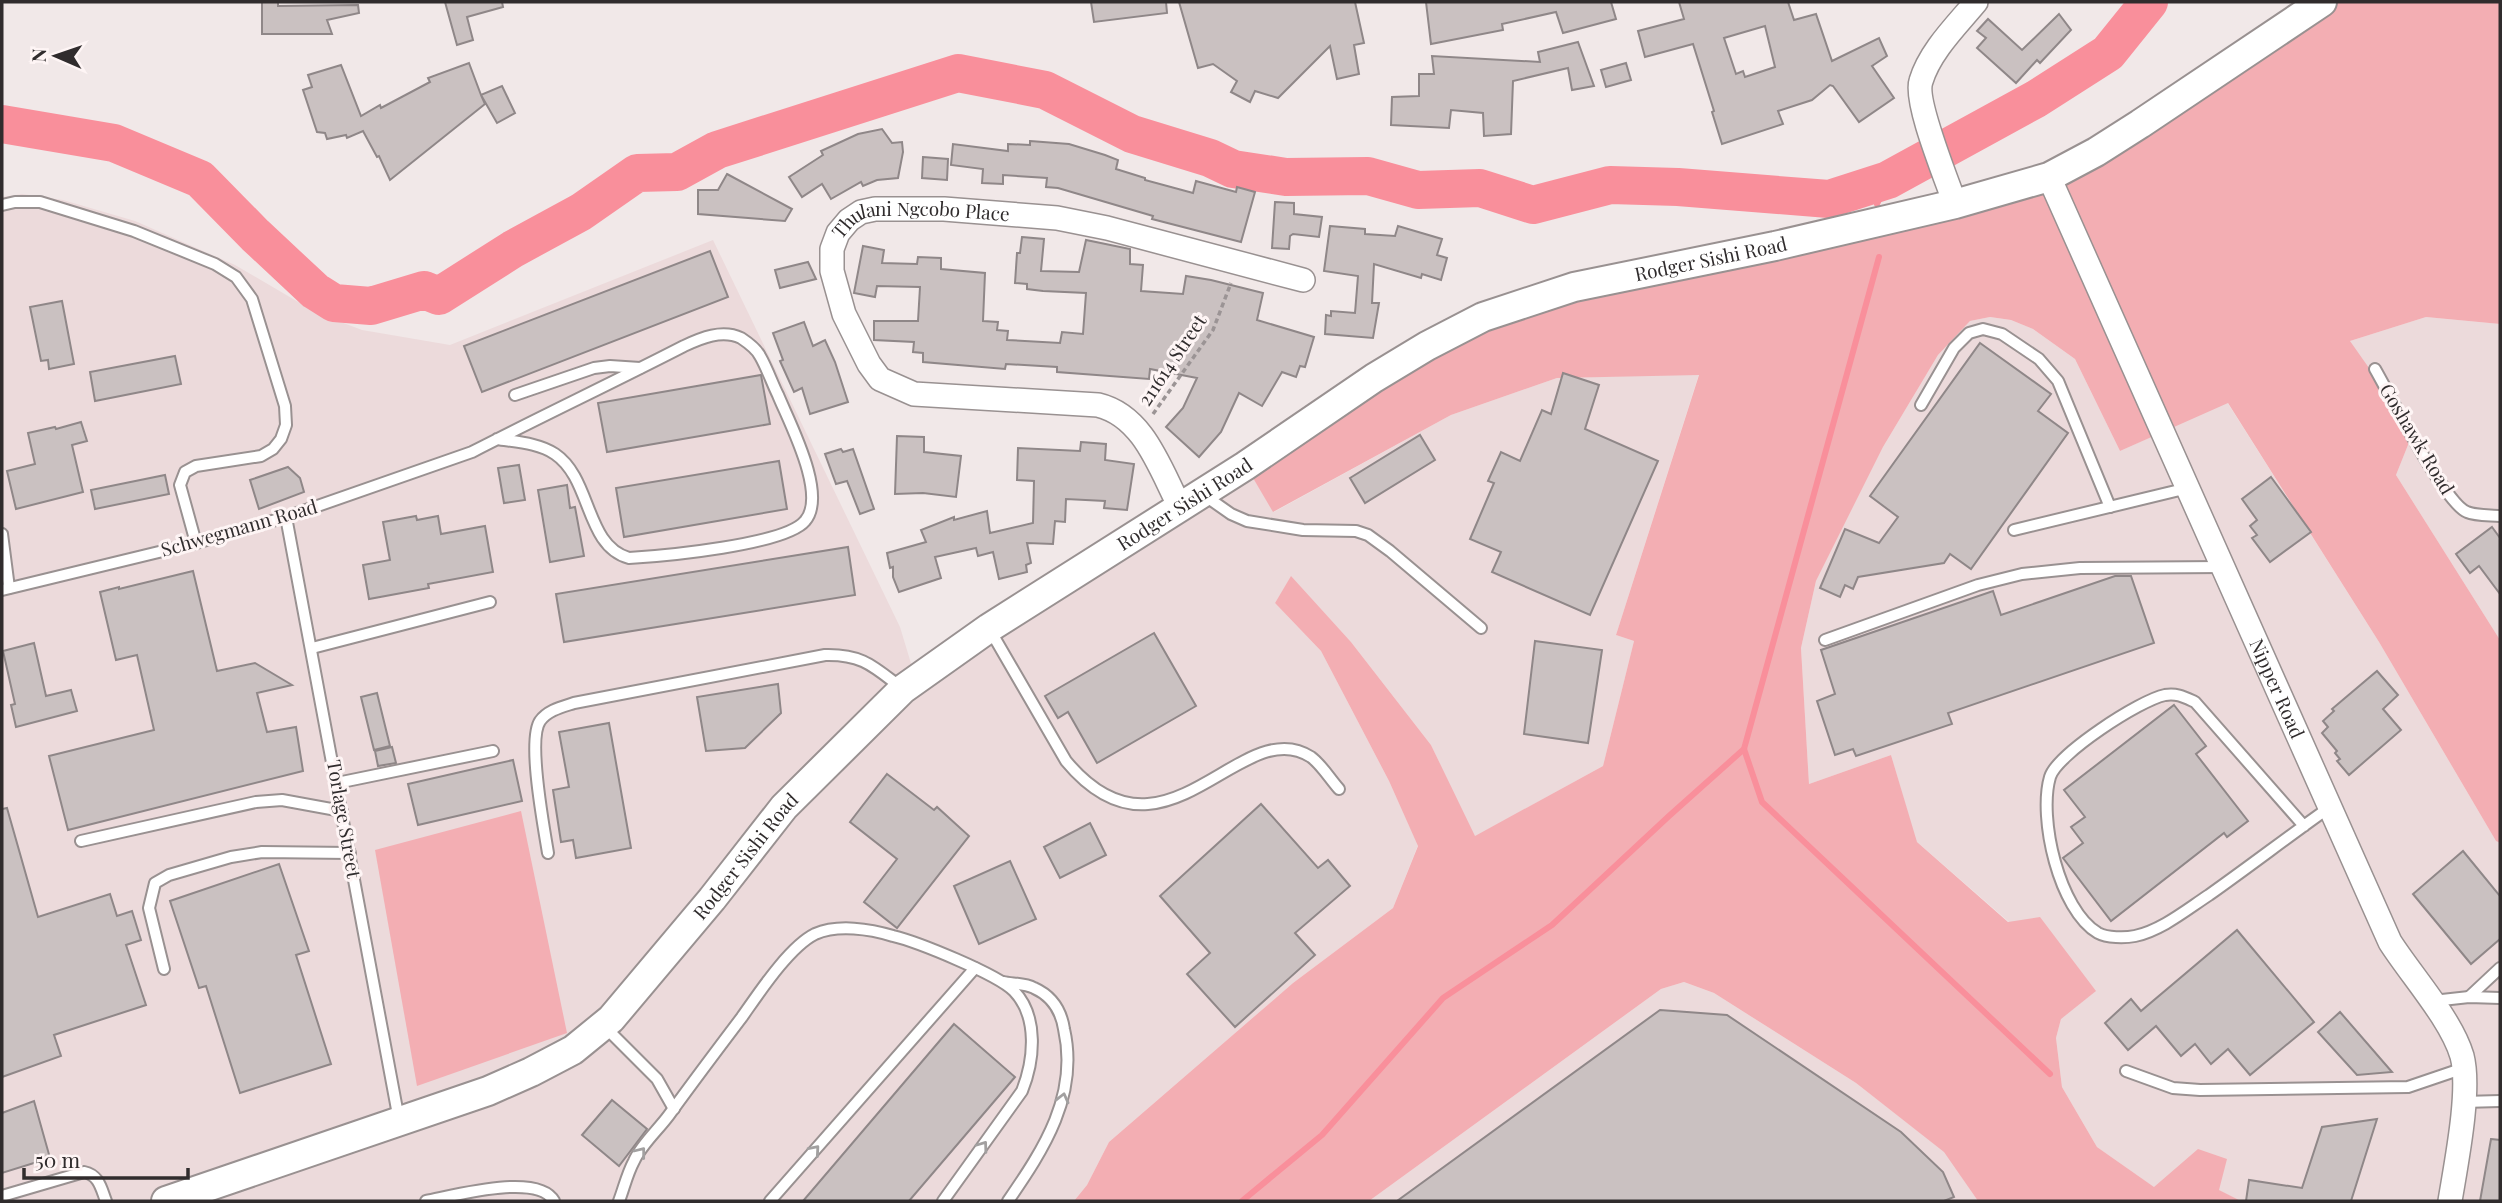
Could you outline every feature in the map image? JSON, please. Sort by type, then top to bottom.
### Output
[{"type":"street","points":[[1955,204],[1922,106],[1919,84],[1927,65],[1976,2]]},
{"type":"street","name":"Rodger Sishi Road","points":[[166,1201],[399,1122],[531,1072],[573,1051],[611,1019],[784,807],[903,689],[989,628],[1191,500],[1427,345],[1483,317],[1574,287],[1775,246],[1955,204],[2049,177],[2140,124],[2322,2]]},
{"type":"street","name":"Nipper Road","points":[[2049,177],[2390,942],[2450,1030],[2461,1054],[2464,1068],[2463,1102],[2451,1201]]},
{"type":"street","name":"Thulani Ngcobo Place","points":[[1191,500],[1140,433],[1127,418],[1113,409],[1098,405],[914,394],[880,379],[869,364],[844,314],[832,271],[832,249],[838,233],[855,216],[875,209],[956,210],[1057,218],[1107,228],[1303,280]]},
{"type":"lane","points":[[2,205],[40,202],[134,231],[215,264],[236,277],[252,299],[282,394],[286,425],[281,439],[273,449],[261,456],[195,466],[185,472],[180,485],[197,543]]},
{"type":"lane","points":[[1921,405],[1954,348],[1969,333],[1983,329],[2002,334],[2039,359],[2058,381],[2110,507]]},
{"type":"lane","name":"Schwegmann Road","points":[[6,589],[197,543],[286,517],[472,452],[497,439],[704,337],[724,334],[740,338],[759,354],[806,459],[811,488],[810,513],[806,521],[794,530],[765,540],[629,558],[609,548],[572,470],[555,454],[536,446],[497,439]]},
{"type":"lane","points":[[515,395],[594,368],[610,366],[640,369]]},
{"type":"lane","name":"Goshawk Road","points":[[2375,369],[2455,503],[2467,512],[2500,516]]},
{"type":"lane","points":[[2014,530],[2188,488]]},
{"type":"lane","points":[[1191,500],[1247,521],[1303,530],[1356,531],[1368,535],[1481,628]]},
{"type":"lane","name":"Torlage Street","points":[[286,517],[399,1122]]},
{"type":"lane","points":[[2,534],[6,589]]},
{"type":"lane","points":[[1825,640],[1978,584],[2022,574],[2080,568],[2223,567]]},
{"type":"lane","points":[[312,648],[490,602]]},
{"type":"lane","points":[[989,628],[1066,761],[1080,779],[1098,792],[1124,802],[1152,804],[1184,796],[1258,752],[1293,749],[1312,757],[1339,789]]},
{"type":"lane","points":[[548,853],[539,792],[535,736],[540,721],[554,709],[825,655],[847,655],[867,662],[903,689]]},
{"type":"lane","points":[[2304,825],[2195,702],[2179,694],[2164,695],[2143,703],[2115,719],[2062,761],[2051,774],[2047,792],[2049,831],[2057,875],[2081,917],[2099,934],[2117,937],[2135,936],[2177,917],[2330,807]]},
{"type":"lane","points":[[337,783],[493,751]]},
{"type":"lane","points":[[81,841],[256,802],[282,800],[342,811]]},
{"type":"lane","points":[[164,969],[149,908],[155,883],[169,875],[262,852],[350,853]]},
{"type":"lane","points":[[619,1201],[634,1160],[766,984],[801,943],[817,933],[844,928],[894,936],[975,968],[1015,992],[1024,1008],[1031,1032],[1033,1054],[1030,1073],[1022,1091],[943,1201]]},
{"type":"lane","points":[[770,1201],[975,968]]},
{"type":"lane","points":[[2469,997],[2500,968]]},
{"type":"lane","points":[[1002,982],[1032,986],[1049,997],[1061,1014],[1069,1063],[1058,1117],[1044,1146],[1008,1201]]},
{"type":"lane","points":[[2430,1001],[2469,997],[2500,998]]},
{"type":"lane","points":[[604,1025],[657,1079],[674,1109]]},
{"type":"lane","points":[[2126,1071],[2172,1088],[2200,1090],[2408,1087],[2464,1068]]},
{"type":"lane","points":[[2463,1102],[2500,1101]]},
{"type":"lane","points":[[2,1196],[84,1172],[97,1178],[106,1201]]},
{"type":"lane","points":[[426,1201],[518,1186],[536,1189],[551,1196],[554,1201]]},
{"type":"path","name":"211614 Street","points":[[1140,433],[1213,330],[1239,263]]},
{"type":"shaded area","points":[[2323,2],[2500,2],[2500,324],[2426,317],[2350,341],[2407,422],[2410,440],[2396,475],[2500,640],[2500,843],[2496,841],[2379,642],[2228,403],[2120,451],[2075,359],[2033,329],[2011,320],[1990,317],[1970,321],[1938,355],[1883,447],[1816,581],[1801,648],[1809,784],[1891,755],[1917,842],[2008,922],[2040,917],[2096,991],[2061,1019],[2056,1038],[2062,1087],[2097,1147],[2154,1187],[2198,1149],[2227,1159],[2219,1190],[2241,1201],[1978,1201],[1944,1152],[1856,1083],[1714,993],[1684,982],[1661,989],[1369,1201],[1074,1201],[1087,1185],[1109,1142],[1293,983],[1393,908],[1418,846],[1389,781],[1321,651],[1275,603],[1291,576],[1351,642],[1431,745],[1475,836],[1603,766],[1634,641],[1616,635],[1699,375],[1557,378],[1451,415],[1273,512],[1246,466],[1482,318],[2047,180]]},
{"type":"shaded area","points":[[22,194],[63,200],[135,221],[235,265],[317,313],[362,330],[450,345],[713,240],[900,627],[916,680],[1246,466],[1274,512],[1451,415],[1557,378],[1699,374],[1616,635],[1634,641],[1603,766],[1474,837],[1431,745],[1351,642],[1291,577],[1275,603],[1321,651],[1389,781],[1418,845],[1393,908],[1293,983],[1109,1142],[1087,1185],[1074,1201],[2,1201],[2,197]]},
{"type":"shaded area","points":[[1990,317],[2011,320],[2033,329],[2075,359],[2120,451],[2227,402],[2379,642],[2496,841],[2500,843],[2500,1201],[2241,1201],[2218,1190],[2155,1188],[2097,1147],[2062,1087],[2056,1038],[2061,1019],[2009,922],[1916,841],[1891,755],[1809,784],[1801,648],[1816,581],[1883,447],[1938,355],[1970,321]]},
{"type":"shaded area","points":[[2426,317],[2500,324],[2500,640],[2396,475],[2410,440],[2350,341]]},
{"type":"shaded area","points":[[521,811],[567,1033],[417,1086],[375,850]]},
{"type":"shaded area","points":[[1684,982],[1714,993],[1856,1083],[1945,1152],[1978,1201],[1369,1201],[1661,989]]},
{"type":"building","points":[[262,2],[278,2],[278,6],[358,5],[359,13],[327,20],[332,34],[262,34]]},
{"type":"building","points":[[445,2],[502,2],[503,7],[467,17],[473,40],[457,45]]},
{"type":"building","points":[[1091,2],[1166,2],[1167,13],[1094,22]]},
{"type":"building","points":[[1179,2],[1355,2],[1364,43],[1354,45],[1359,74],[1337,79],[1330,46],[1278,98],[1255,91],[1250,102],[1231,92],[1237,81],[1213,64],[1198,68]]},
{"type":"building","points":[[1426,2],[1611,2],[1616,19],[1563,33],[1556,12],[1502,24],[1503,30],[1431,44]]},
{"type":"building","points":[[1679,2],[1788,2],[1794,20],[1816,14],[1832,61],[1879,38],[1887,56],[1872,66],[1894,98],[1859,122],[1830,85],[1812,100],[1778,111],[1783,124],[1722,144],[1693,44],[1645,57],[1638,31],[1684,19]],"holes":[[[1765,26],[1775,67],[1745,77],[1743,71],[1736,74],[1724,38]]]},
{"type":"building","points":[[2059,14],[2071,30],[2040,63],[2037,60],[2016,83],[1977,48],[1986,38],[1977,31],[1988,19],[2022,50]]},
{"type":"building","points":[[1578,42],[1594,86],[1572,90],[1568,68],[1513,81],[1511,134],[1484,136],[1483,113],[1451,110],[1449,128],[1391,125],[1392,97],[1419,96],[1419,74],[1434,74],[1432,56],[1540,62],[1538,52]]},
{"type":"building","points":[[469,63],[485,104],[390,180],[363,131],[347,138],[346,135],[327,139],[325,133],[317,132],[303,90],[312,87],[308,75],[341,65],[361,116],[430,82],[428,78]]},
{"type":"building","points":[[1626,63],[1631,80],[1606,87],[1601,70]]},
{"type":"building","points":[[502,86],[515,113],[497,123],[481,95]]},
{"type":"building","points":[[882,129],[892,143],[902,142],[898,178],[877,180],[863,186],[861,182],[831,199],[822,184],[802,197],[789,177],[823,155],[821,151],[858,134]]},
{"type":"building","points":[[1030,141],[1069,144],[1105,155],[1118,160],[1116,169],[1193,193],[1196,181],[1236,192],[1237,187],[1255,192],[1241,242],[1152,219],[1153,216],[1058,188],[1046,187],[1047,178],[1003,175],[1003,184],[982,183],[983,169],[951,165],[953,144],[1008,151],[1008,144],[1030,145]]},
{"type":"building","points":[[923,157],[948,159],[947,180],[922,178]]},
{"type":"building","points":[[727,174],[792,209],[785,221],[698,214],[698,190],[718,190]]},
{"type":"building","points":[[1275,202],[1294,203],[1294,214],[1322,217],[1319,237],[1293,234],[1290,236],[1289,249],[1272,248]]},
{"type":"building","points":[[1330,226],[1365,229],[1365,234],[1395,236],[1398,226],[1442,239],[1437,255],[1447,258],[1441,280],[1422,274],[1421,278],[1374,264],[1372,303],[1379,303],[1373,338],[1325,334],[1326,315],[1331,316],[1331,311],[1355,313],[1358,276],[1324,271]]},
{"type":"building","points":[[1022,237],[1044,239],[1041,271],[1079,272],[1086,240],[1130,249],[1130,264],[1143,265],[1141,291],[1183,294],[1186,276],[1263,293],[1257,320],[1314,337],[1305,367],[1300,366],[1296,377],[1282,372],[1262,406],[1239,393],[1221,432],[1199,457],[1166,427],[1183,408],[1197,378],[1150,369],[1149,379],[1057,372],[1057,367],[1006,364],[1005,369],[923,362],[923,353],[913,352],[914,342],[874,340],[874,321],[918,321],[920,287],[877,286],[875,297],[854,293],[863,246],[884,250],[882,263],[917,264],[918,257],[941,258],[941,269],[985,273],[983,321],[998,322],[997,330],[1008,331],[1007,340],[1060,343],[1062,332],[1083,334],[1086,293],[1027,289],[1027,284],[1015,283],[1017,253],[1020,253]]},
{"type":"building","points":[[710,251],[728,297],[482,392],[464,346]]},
{"type":"building","points":[[808,262],[816,279],[780,288],[775,270]]},
{"type":"building","points":[[62,301],[74,364],[49,369],[48,360],[41,361],[30,307]]},
{"type":"building","points":[[804,322],[813,346],[825,340],[848,402],[810,414],[802,388],[794,392],[780,361],[783,360],[773,333]]},
{"type":"building","points":[[1980,343],[2051,394],[2038,411],[2068,433],[1971,569],[1950,554],[1944,563],[1858,577],[1853,589],[1845,585],[1840,597],[1820,588],[1845,529],[1879,543],[1898,517],[1870,496]]},
{"type":"building","points":[[175,356],[181,384],[95,401],[90,372]]},
{"type":"building","points":[[1563,373],[1599,385],[1585,429],[1658,461],[1590,615],[1492,572],[1501,552],[1470,539],[1494,483],[1488,481],[1501,452],[1520,461],[1542,410],[1551,414]]},
{"type":"building","points":[[761,375],[770,424],[607,452],[598,403]]},
{"type":"building","points":[[81,422],[87,441],[72,445],[83,492],[16,509],[7,471],[35,464],[28,433]]},
{"type":"building","points":[[1420,435],[1435,460],[1365,503],[1350,478]]},
{"type":"building","points":[[897,436],[924,437],[924,452],[961,456],[956,497],[923,493],[895,494]]},
{"type":"building","points":[[1081,442],[1106,444],[1105,460],[1134,464],[1127,510],[1104,508],[1105,501],[1066,499],[1065,522],[1055,521],[1053,544],[1027,543],[1031,563],[1026,565],[1027,572],[999,579],[993,552],[978,556],[976,548],[935,557],[941,578],[899,592],[887,553],[926,542],[921,530],[954,517],[954,520],[987,511],[990,533],[1033,523],[1034,481],[1017,480],[1018,448],[1080,451]]},
{"type":"building","points":[[841,449],[843,452],[853,449],[874,509],[860,514],[847,481],[836,484],[825,454]]},
{"type":"building","points":[[779,461],[787,509],[624,537],[616,488]]},
{"type":"building","points":[[519,465],[525,500],[504,503],[498,468]]},
{"type":"building","points":[[288,467],[300,478],[304,492],[259,509],[250,480]]},
{"type":"building","points":[[165,475],[169,494],[95,509],[91,490]]},
{"type":"building","points":[[2271,477],[2311,532],[2270,562],[2252,538],[2257,535],[2250,526],[2257,520],[2242,499]]},
{"type":"building","points":[[567,485],[570,508],[575,507],[584,556],[550,562],[538,490]]},
{"type":"building","points":[[416,516],[417,520],[438,516],[441,534],[485,526],[493,572],[428,584],[429,588],[369,599],[363,565],[390,560],[383,522]]},
{"type":"building","points":[[2492,527],[2500,538],[2500,594],[2479,566],[2470,573],[2456,554]]},
{"type":"building","points":[[848,547],[855,595],[564,642],[556,594]]},
{"type":"building","points":[[193,571],[217,671],[255,663],[292,685],[257,693],[267,732],[296,727],[303,771],[68,830],[49,756],[154,730],[137,655],[116,660],[100,592]]},
{"type":"building","points":[[2115,576],[2131,576],[2154,643],[1948,713],[1952,724],[1856,756],[1853,749],[1835,755],[1817,701],[1835,694],[1821,650],[1993,591],[2001,615]]},
{"type":"building","points":[[1154,633],[1196,706],[1097,763],[1068,712],[1058,718],[1045,696]]},
{"type":"building","points":[[1535,641],[1602,650],[1588,743],[1524,734]]},
{"type":"building","points":[[34,643],[46,696],[71,690],[77,711],[16,727],[11,705],[15,704],[3,651]]},
{"type":"building","points":[[2377,671],[2398,695],[2383,709],[2401,730],[2349,775],[2337,761],[2340,759],[2335,753],[2337,751],[2322,733],[2328,727],[2323,721],[2334,711],[2332,709]]},
{"type":"building","points":[[778,684],[781,713],[745,748],[706,751],[697,697]]},
{"type":"building","points":[[377,693],[390,746],[374,750],[361,697]]},
{"type":"building","points":[[2174,705],[2206,746],[2196,754],[2248,821],[2227,837],[2224,833],[2111,921],[2063,858],[2083,843],[2071,827],[2085,817],[2064,790]]},
{"type":"building","points":[[609,723],[631,848],[576,858],[573,840],[561,842],[553,790],[569,787],[559,732]]},
{"type":"building","points":[[392,747],[396,763],[378,766],[375,751]]},
{"type":"building","points":[[513,760],[522,801],[418,825],[408,784]]},
{"type":"building","points":[[887,774],[934,810],[937,807],[969,836],[897,928],[864,902],[897,859],[850,822]]},
{"type":"building","points":[[1261,804],[1318,868],[1328,860],[1350,886],[1295,933],[1315,955],[1235,1027],[1187,974],[1210,953],[1160,896]]},
{"type":"building","points":[[7,808],[38,917],[110,894],[117,916],[132,911],[141,940],[126,945],[146,1005],[54,1035],[61,1056],[2,1077],[2,809]]},
{"type":"building","points":[[1090,823],[1106,855],[1060,878],[1044,847]]},
{"type":"building","points":[[2463,851],[2500,896],[2500,939],[2471,964],[2413,894]]},
{"type":"building","points":[[1010,861],[1036,919],[979,944],[954,886]]},
{"type":"building","points":[[279,864],[309,951],[296,955],[331,1064],[240,1093],[206,986],[199,988],[170,901]]},
{"type":"building","points":[[2237,930],[2314,1022],[2250,1075],[2228,1049],[2211,1064],[2195,1044],[2181,1056],[2156,1026],[2128,1050],[2105,1023],[2131,999],[2141,1011]]},
{"type":"building","points":[[1660,1010],[1727,1015],[1901,1132],[1943,1172],[1954,1197],[1944,1201],[1397,1201]]},
{"type":"building","points":[[2340,1012],[2392,1072],[2357,1075],[2318,1032]]},
{"type":"building","points":[[954,1024],[1015,1077],[909,1201],[803,1201]]},
{"type":"building","points":[[612,1100],[647,1129],[619,1166],[582,1135]]},
{"type":"building","points":[[34,1101],[50,1158],[2,1173],[2,1113]]},
{"type":"building","points":[[2377,1119],[2351,1201],[2246,1201],[2249,1180],[2302,1188],[2322,1127]]},
{"type":"building","points":[[2491,1139],[2500,1140],[2500,1201],[2480,1201]]},
{"type":"waterway","points":[[2,124],[114,143],[200,179],[315,291],[334,303],[371,306],[424,290],[439,296],[513,249],[581,212],[637,173],[677,172],[717,150],[958,73],[1045,90],[1132,134],[1210,158],[1233,169],[1286,177],[1368,176],[1418,190],[1480,188],[1533,205],[1610,185],[1678,187],[1829,199],[1888,180],[2036,99],[2108,53],[2149,2]]},
{"type":"waterway","points":[[1877,204],[1888,180]]},
{"type":"waterway","points":[[1879,257],[1744,749],[1762,802],[2050,1074]]},
{"type":"waterway","points":[[1242,1201],[1322,1135],[1443,998],[1552,925],[1744,749]]}]
